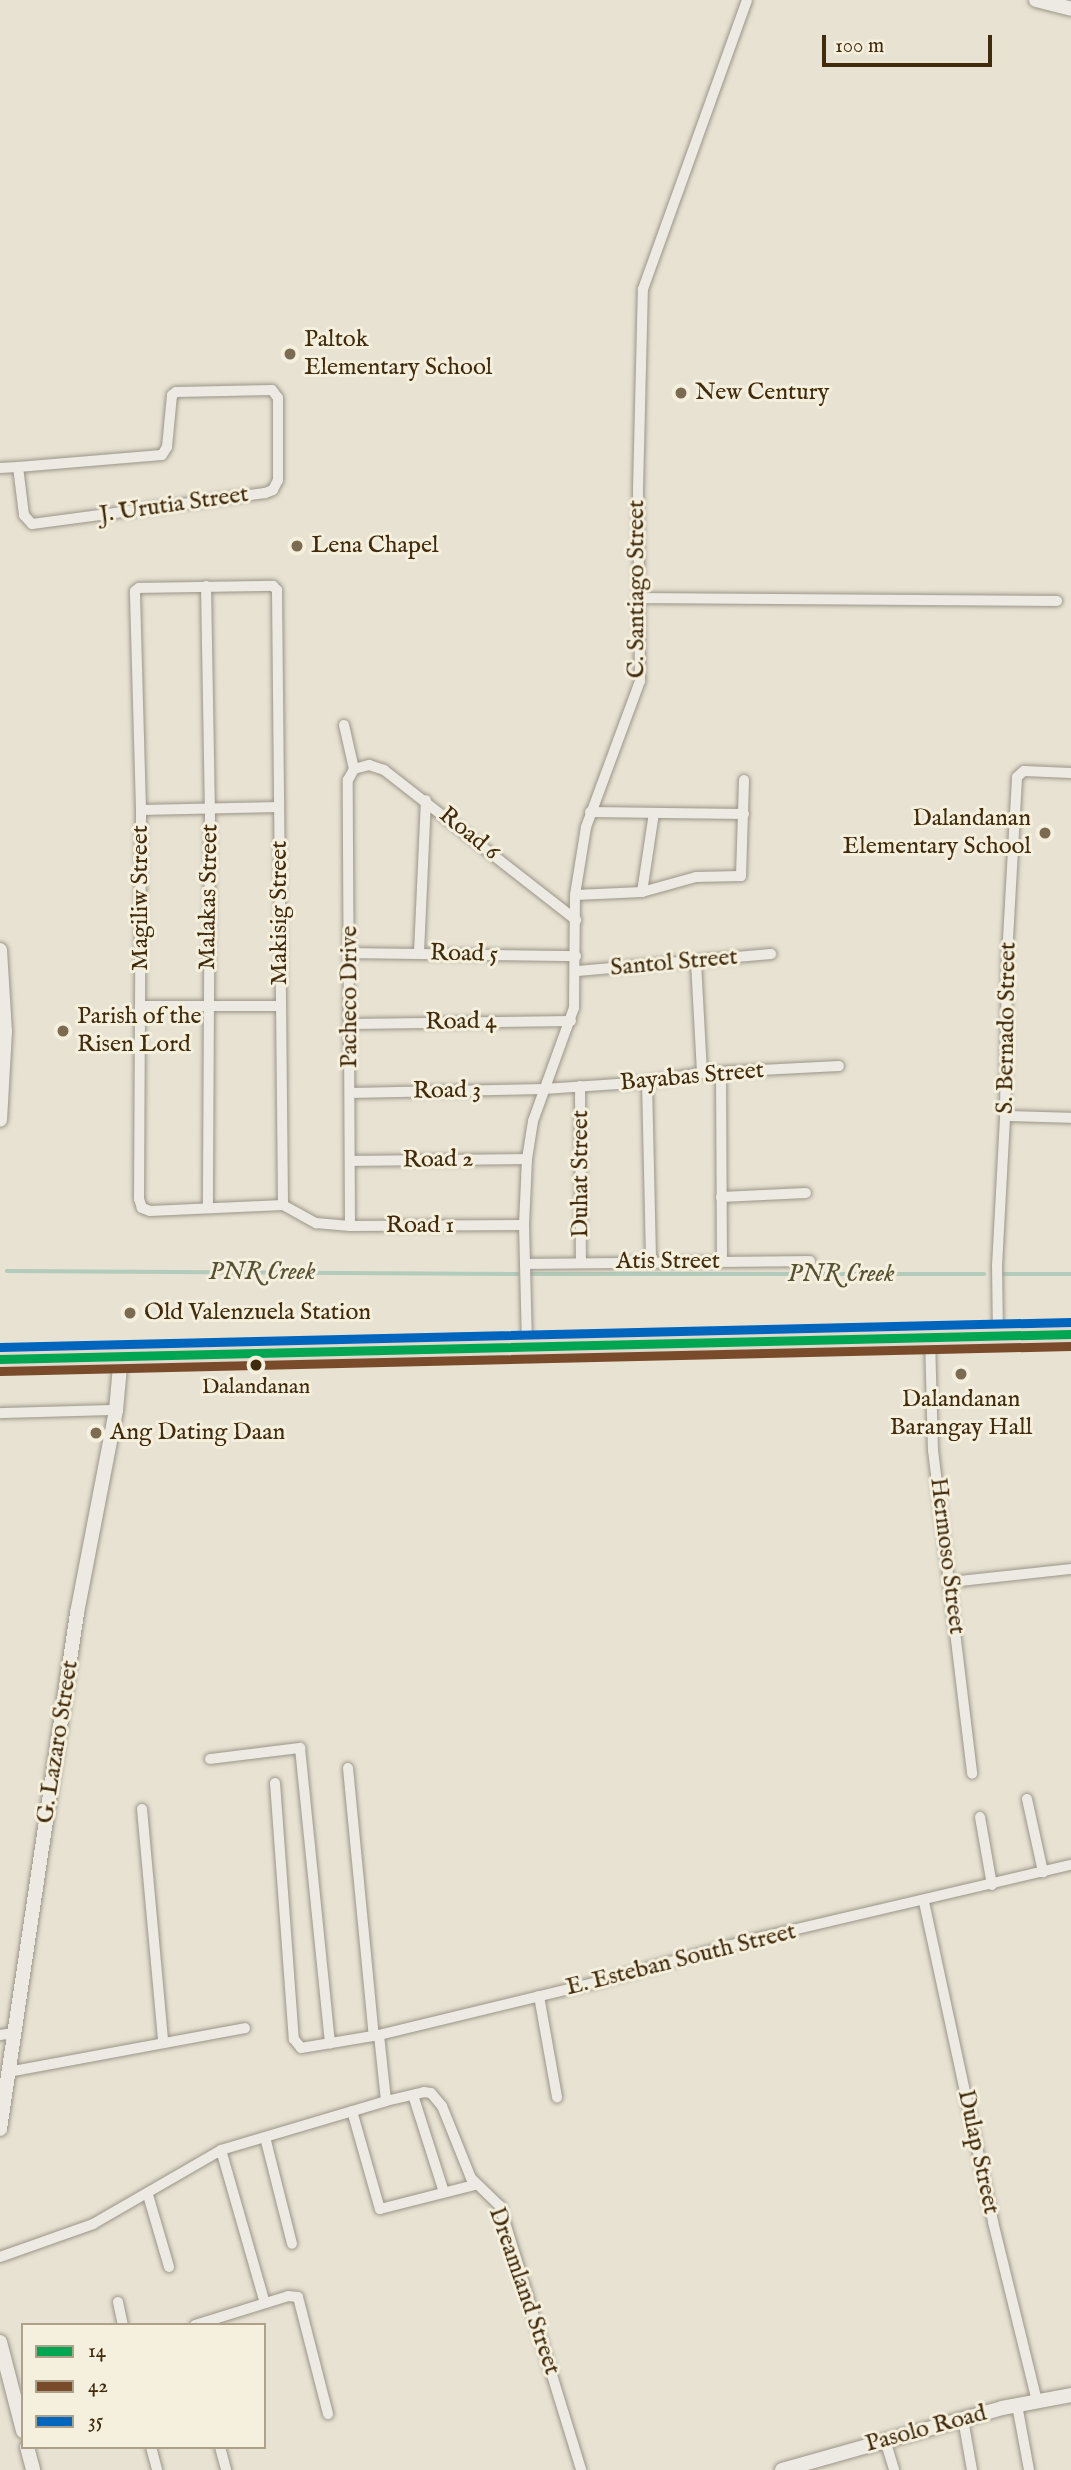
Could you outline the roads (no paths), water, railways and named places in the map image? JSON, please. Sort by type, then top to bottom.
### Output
[{"type":"highway","points":[[0,1359],[1071,1334]]},
{"type":"street","name":"C. Santiago Street","points":[[527,1346],[524,1225],[527,1158],[533,1121],[571,1021],[577,971],[575,895],[590,812],[640,681],[640,308],[643,289],[747,0]]},
{"type":"street","points":[[1036,0],[1071,9]]},
{"type":"street","name":"J. Urutia Street","points":[[272,390],[278,398],[278,480],[273,490],[265,493],[32,524],[24,515],[18,467],[162,455],[167,447],[172,395],[176,392],[272,390]]},
{"type":"street","points":[[0,468],[18,467]]},
{"type":"street","name":"Makisig Street","points":[[206,586],[273,586],[277,590],[284,1205]]},
{"type":"street","name":"Magiliw Street","points":[[206,586],[139,588],[135,591],[141,810],[139,1199],[142,1208],[208,1207]]},
{"type":"street","name":"Malakas Street","points":[[206,586],[210,807],[208,1207]]},
{"type":"street","points":[[638,598],[1057,601]]},
{"type":"street","points":[[344,725],[354,769]]},
{"type":"street","name":"Road 6","points":[[354,769],[369,765],[384,770],[426,800],[576,920]]},
{"type":"street","name":"Pacheco Drive","points":[[350,1226],[351,953],[348,780],[354,769]]},
{"type":"street","name":"S. Bernado Street","points":[[998,1336],[997,1266],[1005,1116],[1007,957],[1017,777],[1024,771],[1071,773]]},
{"type":"street","points":[[575,895],[642,892],[695,877],[741,876],[744,780]]},
{"type":"street","points":[[419,953],[426,800]]},
{"type":"street","points":[[141,810],[279,807]]},
{"type":"street","points":[[590,812],[744,814]]},
{"type":"street","points":[[642,892],[654,813]]},
{"type":"street","points":[[0,950],[5,1031],[0,1120]]},
{"type":"street","name":"Road 5","points":[[351,953],[576,956]]},
{"type":"street","name":"Santol Street","points":[[577,971],[771,954]]},
{"type":"street","points":[[696,962],[702,1073]]},
{"type":"street","points":[[140,1006],[280,1006]]},
{"type":"street","name":"Road 4","points":[[351,1024],[571,1021]]},
{"type":"street","name":"Bayabas Street","points":[[544,1089],[647,1082],[702,1073],[839,1066]]},
{"type":"street","points":[[721,1073],[722,1261]]},
{"type":"street","points":[[647,1082],[651,1263]]},
{"type":"street","name":"Duhat Street","points":[[580,1086],[581,1262]]},
{"type":"street","name":"Road 3","points":[[350,1093],[544,1089]]},
{"type":"street","points":[[1005,1116],[1071,1118]]},
{"type":"street","name":"Road 2","points":[[350,1160],[527,1158]]},
{"type":"street","points":[[721,1196],[806,1193]]},
{"type":"street","points":[[208,1207],[284,1205]]},
{"type":"street","name":"Road 1","points":[[284,1205],[316,1223],[350,1226],[524,1225]]},
{"type":"street","name":"Atis Street","points":[[525,1264],[810,1261]]},
{"type":"street","name":"Hermoso Street","points":[[930,1337],[933,1450],[972,1774]]},
{"type":"street","name":"G. Lazaro Street","points":[[0,2129],[8,2072],[7,2034],[77,1613],[116,1410],[121,1356]]},
{"type":"street","points":[[0,1413],[116,1410]]},
{"type":"street","points":[[951,1582],[1071,1569]]},
{"type":"street","points":[[210,1759],[297,1746],[300,1748],[330,2043]]},
{"type":"street","points":[[348,1768],[386,2101]]},
{"type":"street","name":"E. Esteban South Street","points":[[275,1783],[294,2039],[301,2048],[377,2036],[750,1940],[924,1902],[1071,1865]]},
{"type":"street","points":[[1027,1799],[1043,1872]]},
{"type":"street","points":[[142,1809],[163,2042]]},
{"type":"street","points":[[980,1817],[992,1885]]},
{"type":"street","name":"Dulap Street","points":[[924,1902],[993,2222],[1037,2401]]},
{"type":"street","points":[[539,1996],[557,2097]]},
{"type":"street","points":[[8,2072],[244,2028]]},
{"type":"street","points":[[0,2258],[93,2224],[148,2195],[201,2159],[221,2150],[418,2093],[444,2192]]},
{"type":"street","name":"Dreamland Street","points":[[418,2093],[439,2101],[475,2185],[500,2206],[581,2470]]},
{"type":"street","points":[[352,2111],[380,2209],[475,2185]]},
{"type":"street","points":[[265,2137],[292,2244]]},
{"type":"street","points":[[221,2150],[265,2303]]},
{"type":"street","points":[[148,2195],[169,2267]]},
{"type":"street","points":[[201,2323],[290,2295],[300,2299],[328,2414]]},
{"type":"street","points":[[118,2302],[123,2323]]},
{"type":"street","points":[[0,2342],[21,2423]]},
{"type":"street","name":"Pasolo Road","points":[[782,2470],[963,2419],[1071,2395]]},
{"type":"street","points":[[1017,2405],[1029,2470]]},
{"type":"street","points":[[963,2419],[972,2470]]},
{"type":"street","points":[[886,2440],[894,2470]]},
{"type":"street","points":[[28,2449],[33,2470]]},
{"type":"street","points":[[151,2449],[156,2470]]},
{"type":"street","points":[[221,2449],[226,2470]]},
{"type":"waterway","name":"PNR Creek","points":[[7,1271],[517,1274]]},
{"type":"waterway","name":"PNR Creek","points":[[531,1274],[984,1274]]},
{"type":"waterway","name":"PNR Creek","points":[[1004,1274],[1071,1274]]},
{"type":"place","name":"Paltok Elementary School","points":[[290,354]]},
{"type":"place","name":"New Century","points":[[681,393]]},
{"type":"place","name":"Lena Chapel","points":[[297,546]]},
{"type":"place","name":"Dalandanan Elementary School","points":[[1045,833]]},
{"type":"place","name":"Parish of the Risen Lord","points":[[63,1031]]},
{"type":"place","name":"Old Valenzuela Station","points":[[130,1313]]},
{"type":"place","name":"Dalandanan","points":[[256,1365]]},
{"type":"place","name":"Dalandanan Barangay Hall","points":[[961,1374]]},
{"type":"place","name":"Ang Dating Daan","points":[[96,1433]]}]
